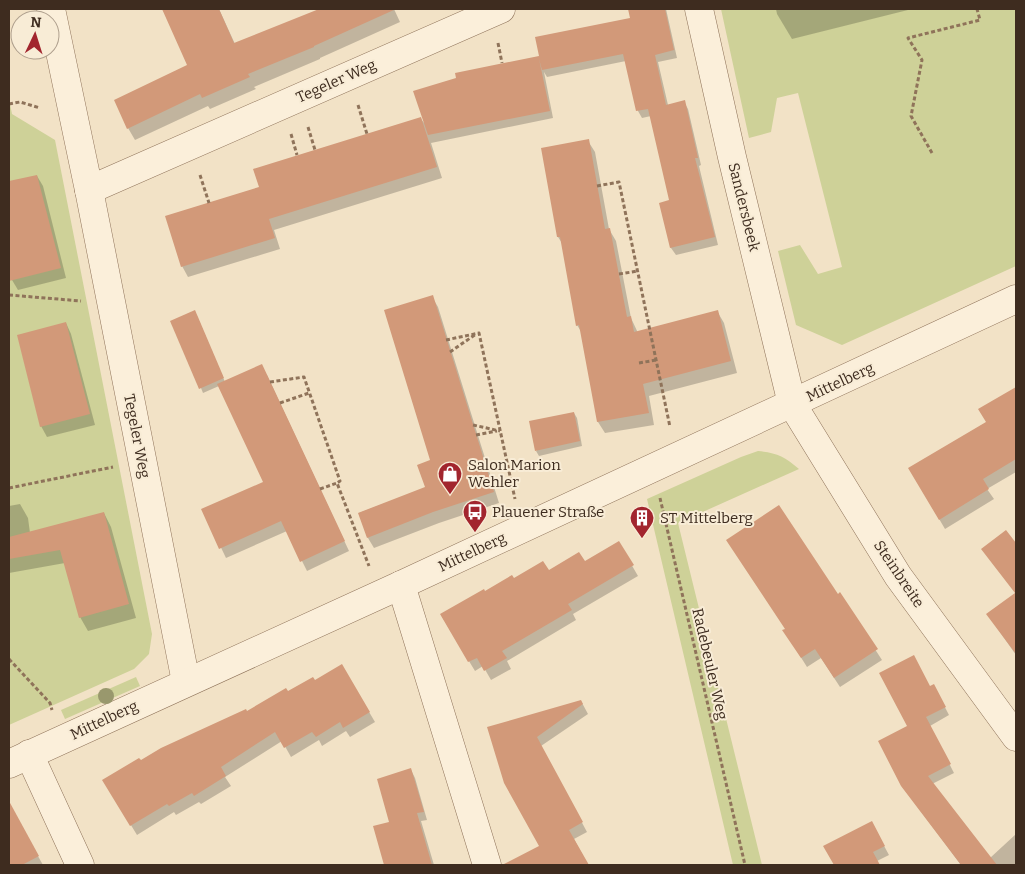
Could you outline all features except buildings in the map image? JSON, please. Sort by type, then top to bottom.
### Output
[{"type":"street","name":"Tegeler Weg","points":[[51,9],[89,190],[186,682]]},
{"type":"street","name":"Tegeler Weg","points":[[89,190],[501,9]]},
{"type":"street","name":"Sandersbeek","points":[[698,9],[792,404]]},
{"type":"street","name":"Mittelberg","points":[[19,759],[391,590],[1016,299]]},
{"type":"street","name":"Steinbreite","points":[[792,404],[898,576],[1016,737]]},
{"type":"street","points":[[391,590],[487,865]]},
{"type":"street","points":[[19,759],[80,865]]},
{"type":"path","points":[[932,153],[911,116],[922,60],[908,38],[980,20],[978,9]]},
{"type":"path","name":"Radebeuler Weg","points":[[597,186],[619,182],[656,360],[665,462],[745,865]]},
{"type":"path","points":[[618,274],[638,271]]},
{"type":"path","points":[[9,295],[111,303]]},
{"type":"path","points":[[446,340],[479,333]]},
{"type":"path","points":[[450,352],[479,333]]},
{"type":"path","points":[[479,333],[522,529]]},
{"type":"path","points":[[639,363],[656,360]]},
{"type":"path","points":[[270,382],[304,377],[340,481],[320,489]]},
{"type":"path","points":[[280,403],[309,392]]},
{"type":"path","points":[[473,425],[500,431]]},
{"type":"path","points":[[476,436],[500,431]]},
{"type":"path","points":[[9,488],[106,469]]},
{"type":"path","points":[[337,483],[391,590]]},
{"type":"path","points":[[9,659],[50,703],[64,738]]},
{"type":"green space","points":[[721,9],[1016,9],[1016,266],[842,345],[796,325],[778,251],[800,245],[818,274],[842,267],[798,93],[777,98],[771,132],[749,138]]},
{"type":"green space","points":[[9,99],[12,114],[55,140],[152,634],[149,654],[134,669],[9,725]]},
{"type":"green space","points":[[758,451],[780,456],[799,469],[678,523],[762,865],[733,865],[647,499]]},
{"type":"green space","points":[[136,677],[140,686],[65,719],[61,710]]},
{"type":"place","name":"Salon Marion Wehler","points":[[450,495]]},
{"type":"place","name":"Plauener Straße","points":[[475,533]]},
{"type":"place","name":"ST Mittelberg","points":[[642,539]]}]
